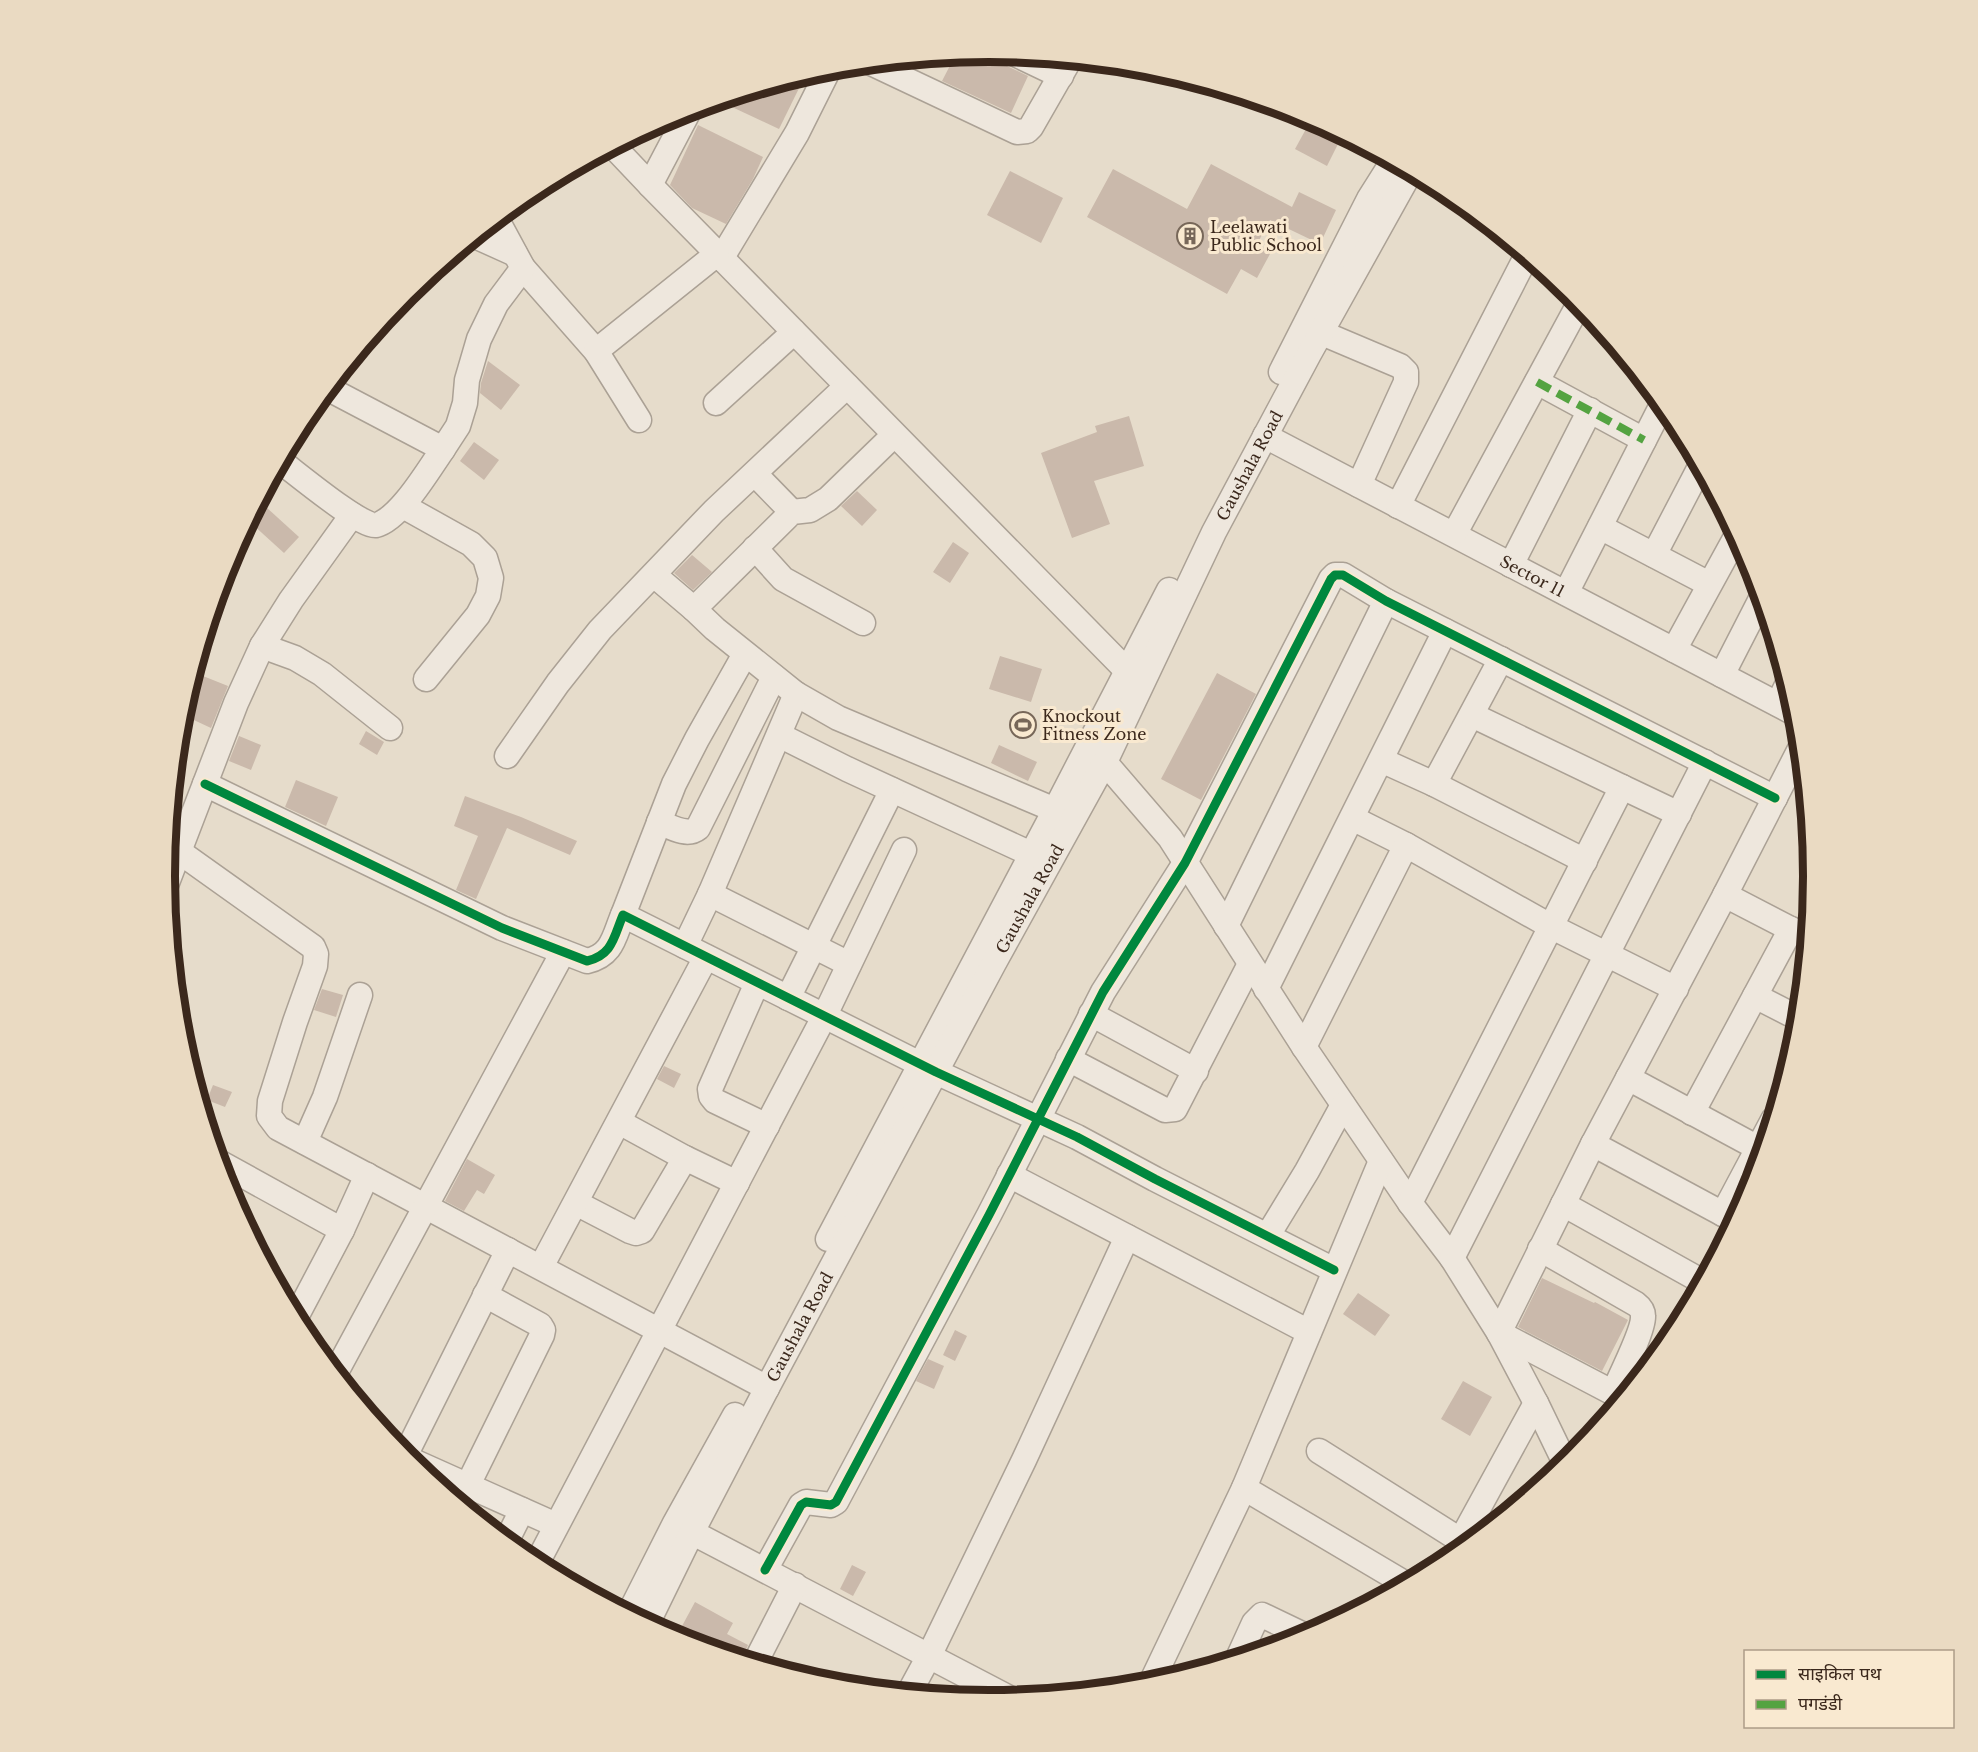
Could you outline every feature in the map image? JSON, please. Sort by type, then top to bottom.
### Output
[{"type":"street","points":[[882,68],[1017,132],[1027,131],[1031,127],[1065,68],[1050,64]]},
{"type":"street","points":[[596,351],[719,257],[797,133],[824,78]]},
{"type":"street","points":[[650,185],[678,124]]},
{"type":"street","points":[[618,151],[719,257],[1134,678]]},
{"type":"street","name":"Gaushala Road","points":[[927,1067],[1105,762],[1134,678],[1369,199],[1389,167]]},
{"type":"street","name":"Gaushala Road","points":[[632,1608],[683,1528],[760,1384],[927,1067],[1031,854],[1089,744],[1134,678],[1407,178]]},
{"type":"street","points":[[500,225],[519,261],[596,351],[639,420]]},
{"type":"street","points":[[481,240],[519,261]]},
{"type":"street","points":[[286,466],[365,524],[374,526],[383,522],[403,506],[458,426],[478,339],[519,261]]},
{"type":"street","points":[[1398,506],[1523,262]]},
{"type":"street","points":[[1456,531],[1575,311]]},
{"type":"street","points":[[716,403],[794,332]]},
{"type":"street","points":[[1322,333],[1400,366],[1406,372],[1406,382],[1359,485]]},
{"type":"street","points":[[1537,382],[1644,440]]},
{"type":"street","points":[[507,756],[558,683],[600,630],[714,511],[847,386]]},
{"type":"street","points":[[334,392],[443,449]]},
{"type":"street","points":[[1511,565],[1590,410]]},
{"type":"street","points":[[1566,594],[1658,412]]},
{"type":"street","points":[[694,609],[792,512],[810,510],[828,499],[894,435]]},
{"type":"street","name":"Sector 11","points":[[1265,436],[1786,709]]},
{"type":"street","points":[[754,474],[792,512]]},
{"type":"street","points":[[1654,555],[1697,474]]},
{"type":"street","points":[[403,506],[471,544],[485,558],[491,578],[488,596],[478,615],[426,679]]},
{"type":"street","points":[[176,842],[205,784],[236,703],[262,646],[291,600],[352,515]]},
{"type":"street","points":[[1600,527],[1709,584]]},
{"type":"street","points":[[1674,650],[1732,544]]},
{"type":"street","points":[[755,548],[783,579],[862,623]]},
{"type":"street","points":[[654,575],[745,654],[796,694],[838,718],[1055,810]]},
{"type":"street","points":[[765,1570],[801,1505],[806,1502],[831,1505],[836,1502],[1009,1175],[1102,992],[1185,863],[1335,575],[1342,575],[1386,601],[1775,798]]},
{"type":"street","points":[[1226,926],[1386,601]]},
{"type":"street","points":[[1722,675],[1757,606]]},
{"type":"street","points":[[1266,989],[1445,631]]},
{"type":"street","points":[[262,646],[295,658],[322,674],[390,728]]},
{"type":"street","points":[[205,784],[502,928],[587,961],[599,958],[609,949],[674,784],[745,654]]},
{"type":"street","points":[[1434,784],[1501,659]]},
{"type":"street","points":[[658,822],[686,832],[693,833],[698,828],[774,677]]},
{"type":"street","points":[[541,1267],[619,1122],[695,952],[710,894],[796,694]]},
{"type":"street","points":[[1472,715],[1679,814]]},
{"type":"street","points":[[779,735],[1031,854]]},
{"type":"street","points":[[1089,744],[1170,838],[1304,1047],[1410,1203],[1452,1258],[1499,1333],[1561,1455]]},
{"type":"street","points":[[1499,1333],[1593,1144],[1795,759]]},
{"type":"street","points":[[1381,760],[1434,784],[1585,861]]},
{"type":"street","points":[[1452,1258],[1705,762]]},
{"type":"street","points":[[1410,1203],[1622,787]]},
{"type":"street","points":[[788,998],[892,790]]},
{"type":"street","points":[[1352,818],[1406,845],[1552,927],[1676,989]]},
{"type":"street","points":[[1304,1047],[1406,845]]},
{"type":"street","points":[[176,849],[313,947],[316,954],[315,966],[270,1101],[269,1116],[278,1128],[760,1384]]},
{"type":"street","points":[[540,1556],[825,1015],[904,850]]},
{"type":"street","points":[[710,894],[849,964]]},
{"type":"street","points":[[1692,1113],[1755,996],[1799,934],[1725,895]]},
{"type":"street","points":[[623,915],[927,1067],[1038,1118],[1334,1270]]},
{"type":"street","points":[[339,1367],[562,952]]},
{"type":"street","points":[[1068,1059],[1165,1110],[1175,1109],[1250,964]]},
{"type":"street","points":[[758,983],[710,1089],[715,1101],[766,1126]]},
{"type":"street","points":[[305,1142],[325,1097],[360,995]]},
{"type":"street","points":[[1755,996],[1791,1015]]},
{"type":"street","points":[[1091,1014],[1196,1071]]},
{"type":"street","points":[[1628,1078],[1757,1147]]},
{"type":"street","points":[[1268,1235],[1343,1105]]},
{"type":"street","points":[[619,1122],[737,1183]]},
{"type":"street","points":[[1593,1144],[1728,1218]]},
{"type":"street","points":[[576,1203],[636,1233],[642,1230],[685,1158]]},
{"type":"street","points":[[1156,1673],[1244,1488],[1381,1161]]},
{"type":"street","points":[[231,1172],[342,1230]]},
{"type":"street","points":[[300,1309],[342,1230],[367,1174]]},
{"type":"street","points":[[1009,1175],[1309,1332]]},
{"type":"street","points":[[1563,1204],[1697,1278]]},
{"type":"street","points":[[912,1687],[1024,1460],[1128,1237]]},
{"type":"street","points":[[1540,1249],[1636,1304],[1642,1310],[1644,1318],[1620,1390]]},
{"type":"street","points":[[409,1447],[508,1250]]},
{"type":"street","points":[[463,1494],[543,1330],[540,1325],[486,1294]]},
{"type":"street","points":[[1499,1333],[1616,1395]]},
{"type":"street","points":[[1469,1534],[1536,1403]]},
{"type":"street","points":[[1553,1438],[1569,1447]]},
{"type":"street","points":[[1319,1451],[1460,1540]]},
{"type":"street","points":[[449,1485],[463,1494],[522,1510],[556,1525]]},
{"type":"street","points":[[1244,1488],[1398,1580]]},
{"type":"street","points":[[510,1534],[522,1510]]},
{"type":"street","points":[[683,1528],[994,1690]]},
{"type":"street","name":"Gaushala Road","points":[[650,1616],[683,1528]]},
{"type":"street","points":[[757,1657],[795,1585]]},
{"type":"street","points":[[1242,1650],[1254,1623],[1262,1615],[1294,1631]]},
{"type":"building","points":[[1004,62],[1028,76],[1011,113],[942,81],[951,63]]},
{"type":"building","points":[[801,84],[779,129],[727,105]]},
{"type":"building","points":[[698,125],[763,157],[753,179],[726,224],[692,208],[670,185]]},
{"type":"building","points":[[1307,127],[1340,141],[1327,166],[1295,149]]},
{"type":"building","name":"Leelawati Public School","points":[[1211,164],[1292,207],[1299,192],[1336,210],[1320,244],[1270,220],[1257,244],[1271,252],[1257,278],[1241,269],[1227,294],[1087,217],[1113,169],[1187,209]]},
{"type":"building","points":[[1010,171],[1063,198],[1041,243],[987,215]]},
{"type":"building","points":[[488,361],[520,385],[501,410],[480,393]]},
{"type":"building","points":[[1129,416],[1144,466],[1094,481],[1110,524],[1072,538],[1041,453],[1097,432],[1095,426]]},
{"type":"building","points":[[474,442],[499,460],[484,480],[460,461]]},
{"type":"building","points":[[857,491],[877,510],[862,526],[841,506]]},
{"type":"building","points":[[266,507],[299,537],[284,553],[254,526],[259,515]]},
{"type":"building","points":[[953,542],[969,553],[950,583],[933,572]]},
{"type":"building","points":[[692,555],[712,572],[693,590],[674,573]]},
{"type":"building","points":[[1000,656],[1042,669],[1031,702],[989,689]]},
{"type":"building","points":[[1217,673],[1256,694],[1201,800],[1161,779]]},
{"type":"building","points":[[203,676],[228,686],[211,728],[190,718],[195,693]]},
{"type":"building","points":[[366,731],[384,742],[377,755],[359,744]]},
{"type":"building","points":[[239,736],[261,745],[251,770],[229,761]]},
{"type":"building","points":[[999,745],[1037,762],[1028,781],[991,763]]},
{"type":"building","points":[[296,780],[338,797],[326,826],[285,807]]},
{"type":"building","points":[[465,796],[577,841],[570,855],[507,828],[476,899],[456,890],[478,836],[454,826]]},
{"type":"building","points":[[322,989],[343,995],[336,1017],[314,1010]]},
{"type":"building","points":[[664,1066],[681,1074],[674,1088],[657,1079]]},
{"type":"building","points":[[213,1085],[232,1092],[225,1107],[207,1100]]},
{"type":"building","points":[[467,1159],[495,1175],[484,1194],[477,1190],[464,1211],[445,1201]]},
{"type":"building","points":[[1542,1278],[1628,1320],[1602,1371],[1518,1327]]},
{"type":"building","points":[[1358,1293],[1390,1315],[1375,1336],[1343,1314]]},
{"type":"building","points":[[955,1330],[967,1336],[955,1361],[943,1355]]},
{"type":"building","points":[[928,1359],[944,1366],[934,1389],[916,1381]]},
{"type":"building","points":[[1463,1381],[1492,1397],[1470,1436],[1441,1419]]},
{"type":"building","points":[[852,1565],[866,1572],[853,1596],[840,1589]]},
{"type":"building","points":[[695,1602],[733,1623],[727,1634],[748,1645],[745,1653],[680,1629]]},
{"type":"marked path","points":[[1537,382],[1644,440]]},
{"type":"cycle path","points":[[765,1570],[801,1505],[806,1502],[831,1505],[836,1502],[989,1215],[1103,992],[1185,863],[1335,575],[1343,575],[1386,601],[1775,798]]},
{"type":"cycle path","points":[[205,784],[502,928],[587,961],[602,954],[611,944],[623,915],[936,1072],[1077,1137],[1334,1270]]},
{"type":"place","name":"Leelawati Public School","points":[[1190,236]]},
{"type":"place","name":"Knockout Fitness Zone","points":[[1023,725]]}]
